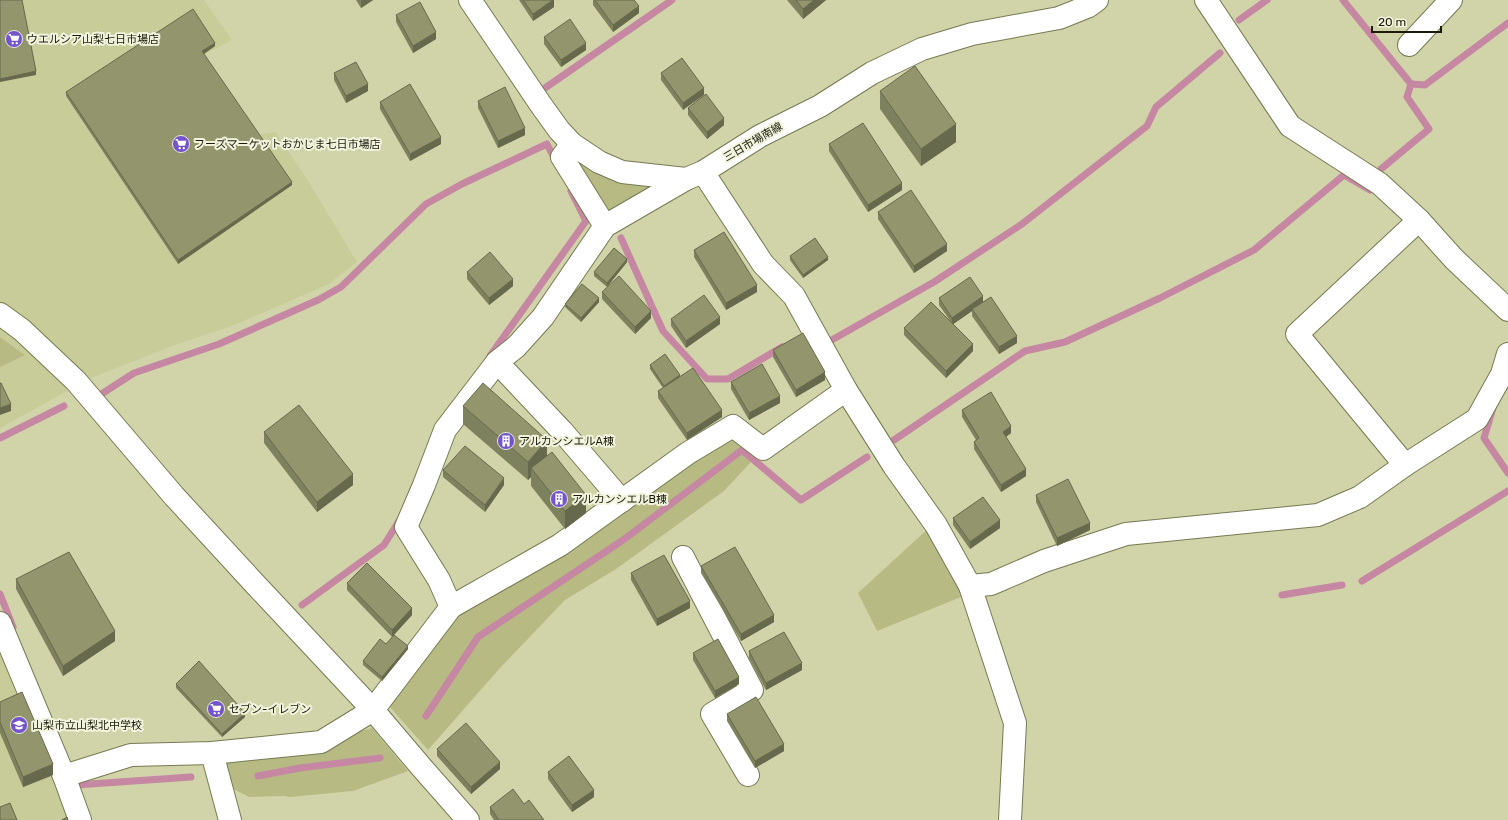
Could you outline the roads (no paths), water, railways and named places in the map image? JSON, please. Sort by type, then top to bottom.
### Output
[{"type":"street","points":[[470,0],[541,105],[559,130],[572,144],[599,162],[622,172],[694,175],[763,264],[794,296],[846,390],[894,466],[936,525],[970,586],[1016,723],[1010,820]]},
{"type":"street","name":"三日市場南線","points":[[605,226],[760,136],[820,106],[872,73],[922,49],[972,34],[1059,18],[1089,6],[1097,0]]},
{"type":"street","points":[[1206,0],[1290,126],[1380,184],[1419,220],[1454,259],[1508,310]]},
{"type":"street","points":[[1409,45],[1451,0]]},
{"type":"street","points":[[451,607],[439,580],[406,528],[445,430],[497,362],[516,347],[543,317],[605,226],[562,157],[572,144]]},
{"type":"street","points":[[1405,465],[1297,334],[1419,220]]},
{"type":"street","points":[[0,314],[22,330],[76,381],[179,501],[373,710],[422,769],[468,820]]},
{"type":"street","points":[[970,586],[991,584],[1044,561],[1126,534],[1318,515],[1360,496],[1477,419],[1502,374],[1508,354]]},
{"type":"street","points":[[497,362],[562,430],[622,501]]},
{"type":"street","points":[[64,776],[131,755],[212,753],[321,742],[373,710],[451,607],[560,545],[688,453],[733,426],[764,449],[846,390]]},
{"type":"street","points":[[683,557],[752,690],[712,714],[748,775]]},
{"type":"street","points":[[0,623],[64,776],[80,820]]},
{"type":"street","points":[[212,753],[230,820]]},
{"type":"waterway","points":[[545,88],[672,0]]},
{"type":"waterway","points":[[1239,20],[1267,0]]},
{"type":"waterway","points":[[1343,0],[1411,84]]},
{"type":"waterway","points":[[1381,169],[1429,129],[1407,97],[1411,84],[1425,85],[1508,23]]},
{"type":"waterway","points":[[830,341],[934,282],[1022,224],[1147,126],[1156,107],[1220,53]]},
{"type":"waterway","points":[[103,393],[134,373],[219,344],[318,300],[341,287],[426,204],[462,184],[547,144],[556,162]]},
{"type":"waterway","points":[[894,440],[1025,351],[1065,342],[1160,298],[1254,250],[1344,175],[1370,190]]},
{"type":"waterway","points":[[490,356],[586,221],[571,191]]},
{"type":"waterway","points":[[621,238],[663,331],[707,379],[728,379],[782,347]]},
{"type":"waterway","points":[[0,438],[64,406]]},
{"type":"waterway","points":[[1493,408],[1484,438],[1508,473]]},
{"type":"waterway","points":[[426,716],[478,637],[626,538],[742,450],[801,500],[867,457]]},
{"type":"waterway","points":[[1362,581],[1508,491]]},
{"type":"waterway","points":[[302,605],[384,545],[399,521]]},
{"type":"waterway","points":[[1282,595],[1342,585]]},
{"type":"waterway","points":[[0,594],[13,627]]},
{"type":"waterway","points":[[258,776],[300,768],[380,758]]},
{"type":"waterway","points":[[78,791],[76,785],[191,777]]},
{"type":"place","name":"ウエルシア山梨七日市場店","points":[[14,39]]},
{"type":"place","name":"フーズマーケットおかじま七日市場店","points":[[181,144]]},
{"type":"place","name":"アルカンシエルA棟","points":[[506,441]]},
{"type":"place","name":"アルカンシエルB棟","points":[[559,499]]},
{"type":"place","name":"セブン-イレブン","points":[[216,709]]},
{"type":"place","name":"山梨市立山梨北中学校","points":[[19,725]]}]
